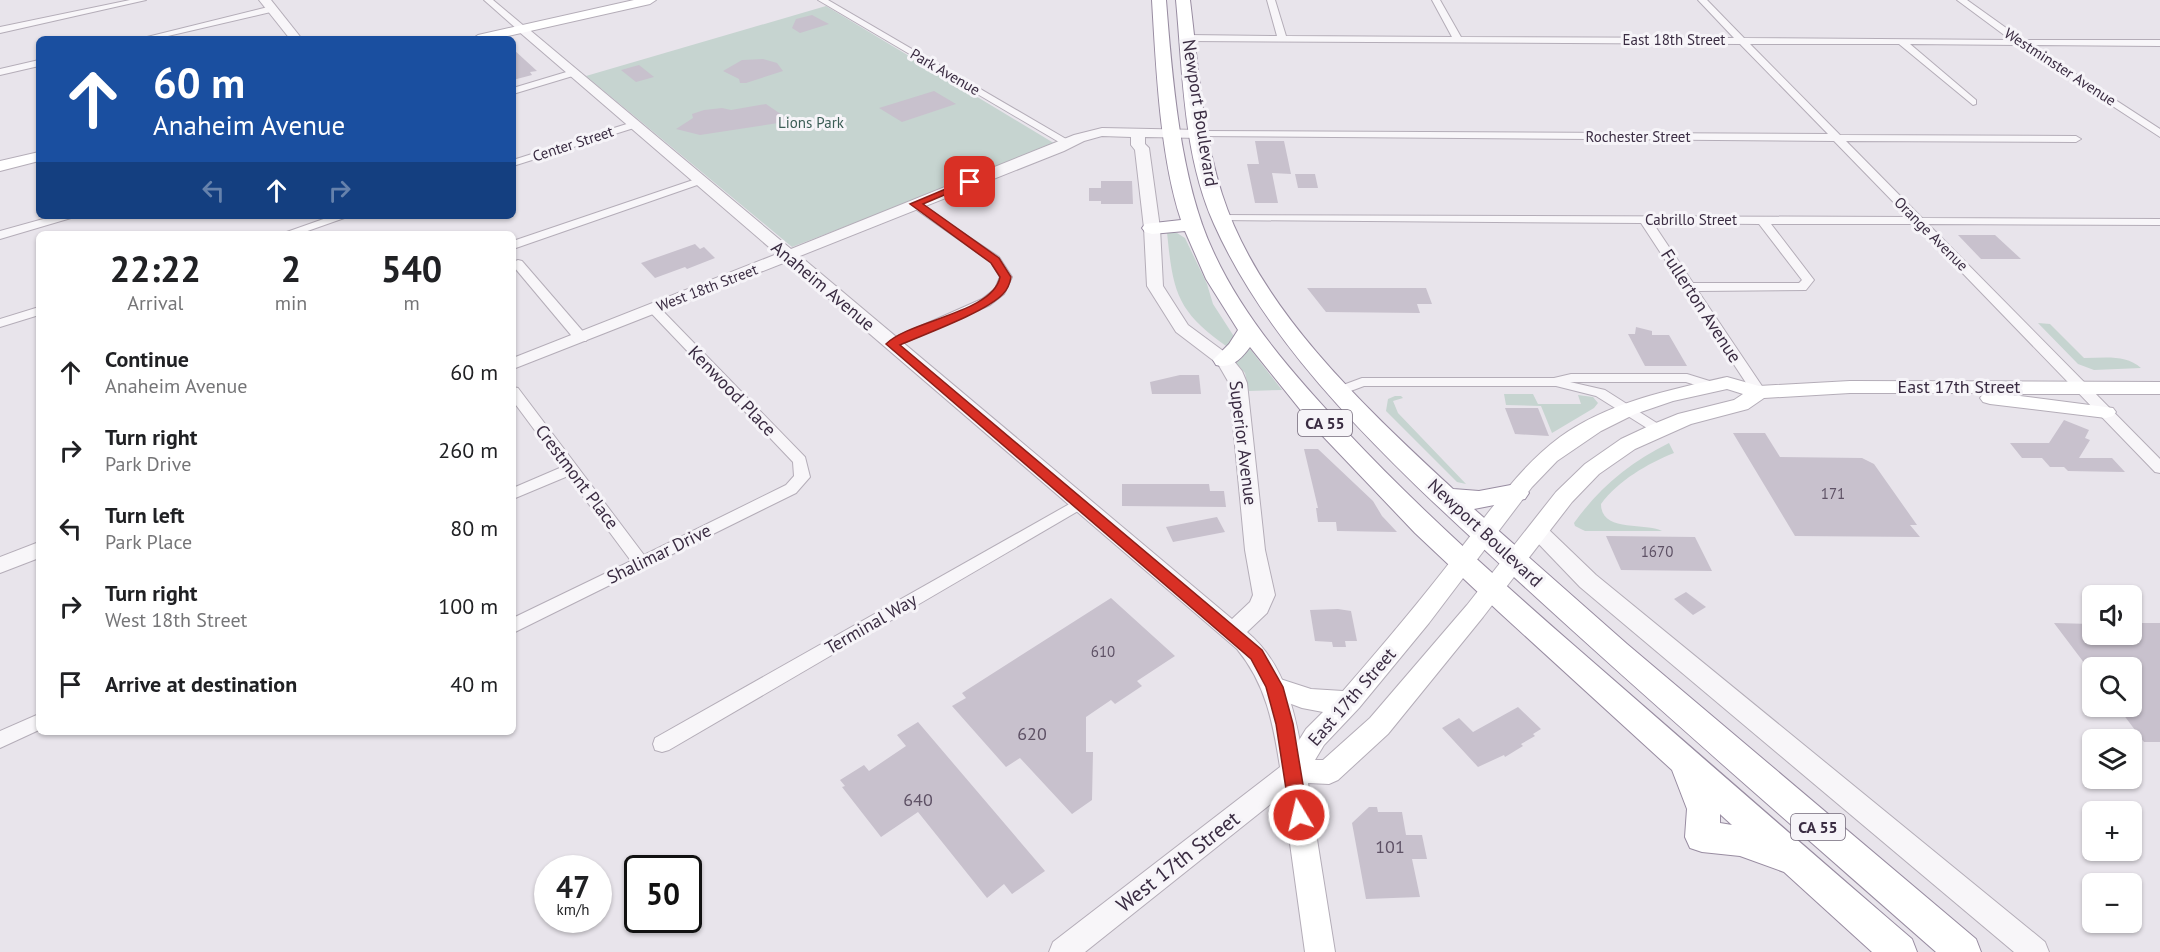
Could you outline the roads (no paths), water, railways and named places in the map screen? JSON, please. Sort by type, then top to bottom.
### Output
[{"type":"highway","name":"Newport Boulevard","points":[[1159,0],[1173,132],[1192,225],[1215,277],[1249,330],[1326,424],[1408,510],[1491,590],[1899,952]]},
{"type":"highway","name":"Newport Boulevard","points":[[1183,0],[1200,134],[1209,182],[1222,218],[1247,270],[1299,344],[1340,391],[1484,534],[1672,702],[1963,952]]},
{"type":"highway","points":[[1152,228],[1192,225]]},
{"type":"highway","points":[[1224,360],[1239,348],[1249,330]]},
{"type":"highway","points":[[1446,498],[1479,500],[1516,493]]},
{"type":"main road","points":[[520,28],[530,23],[620,0]]},
{"type":"main road","points":[[489,36],[650,0]]},
{"type":"main road","points":[[0,160],[36,151]]},
{"type":"main road","points":[[0,166],[36,157]]},
{"type":"main road","name":"East 17th Street","points":[[1293,771],[1315,738],[1350,701],[1421,617],[1516,493],[1550,456],[1594,426],[1628,410],[1668,396],[1727,383],[1758,392],[1879,386],[2160,388]]},
{"type":"main road","points":[[1879,386],[2106,411]]},
{"type":"main road","name":"East 17th Street","points":[[1293,771],[1329,772],[1379,726],[1515,562],[1564,497],[1592,469],[1628,444],[1658,430],[1685,419],[1741,405],[1758,392]]},
{"type":"main road","points":[[1270,677],[1292,696],[1311,701],[1350,701]]},
{"type":"main road","points":[[1293,771],[1320,952]]},
{"type":"street","points":[[0,30],[142,0]]},
{"type":"street","name":"Anaheim Avenue","points":[[488,0],[1232,632],[1257,655],[1270,677]]},
{"type":"street","name":"Park Avenue","points":[[822,0],[1068,143]]},
{"type":"street","points":[[1271,0],[1282,38]]},
{"type":"street","points":[[1436,0],[1458,39]]},
{"type":"street","name":"Orange Avenue","points":[[1702,0],[2160,468]]},
{"type":"street","name":"Westminster Avenue","points":[[1961,0],[2021,42],[2155,126],[2160,134]]},
{"type":"street","points":[[155,36],[268,5],[294,36]]},
{"type":"street","name":"East 18th Street","points":[[1188,38],[2160,43]]},
{"type":"street","points":[[1900,41],[1973,102]]},
{"type":"street","points":[[1,72],[36,64]]},
{"type":"street","points":[[516,89],[573,73]]},
{"type":"street","name":"Center Street","points":[[516,162],[633,125]]},
{"type":"street","name":"West 18th Street","points":[[516,363],[1095,133],[1138,131],[1200,134]]},
{"type":"street","name":"Superior Avenue","points":[[1138,131],[1138,145],[1142,148],[1152,228],[1155,286],[1182,328],[1224,360],[1233,371],[1238,383],[1255,550],[1264,595],[1259,607],[1232,632]]},
{"type":"street","name":"Rochester Street","points":[[1200,134],[2076,139]]},
{"type":"street","points":[[516,244],[699,181]]},
{"type":"street","points":[[892,344],[986,302],[1000,291],[1006,277],[995,260],[915,204]]},
{"type":"street","name":"Cabrillo Street","points":[[1222,218],[2160,222]]},
{"type":"street","points":[[0,235],[56,219]]},
{"type":"street","points":[[296,231],[334,219]]},
{"type":"street","name":"Fullerton Avenue","points":[[1644,219],[1758,392]]},
{"type":"street","points":[[1689,287],[1802,287],[1806,284],[1808,280],[1762,220]]},
{"type":"street","points":[[518,264],[581,338]]},
{"type":"street","name":"Kenwood Place","points":[[654,309],[800,461],[802,477]]},
{"type":"street","points":[[0,323],[36,312]]},
{"type":"street","points":[[1554,382],[1572,378],[1687,378],[1711,386]]},
{"type":"street","points":[[1340,391],[1362,382],[1554,382],[1594,390],[1658,430]]},
{"type":"street","name":"Crestmont Place","points":[[516,395],[641,563]]},
{"type":"street","points":[[516,493],[571,469]]},
{"type":"street","name":"Shalimar Drive","points":[[516,625],[791,489],[802,477]]},
{"type":"street","name":"Terminal Way","points":[[662,744],[1080,503]]},
{"type":"street","points":[[1539,532],[1588,581],[2035,952]]},
{"type":"street","points":[[0,565],[36,551]]},
{"type":"street","points":[[1270,677],[1284,724],[1293,771]]},
{"type":"street","points":[[0,740],[36,723]]},
{"type":"street","name":"West 17th Street","points":[[1063,952],[1293,771]]},
{"type":"park label","name":"Lions Park","points":[[811,123]]}]
